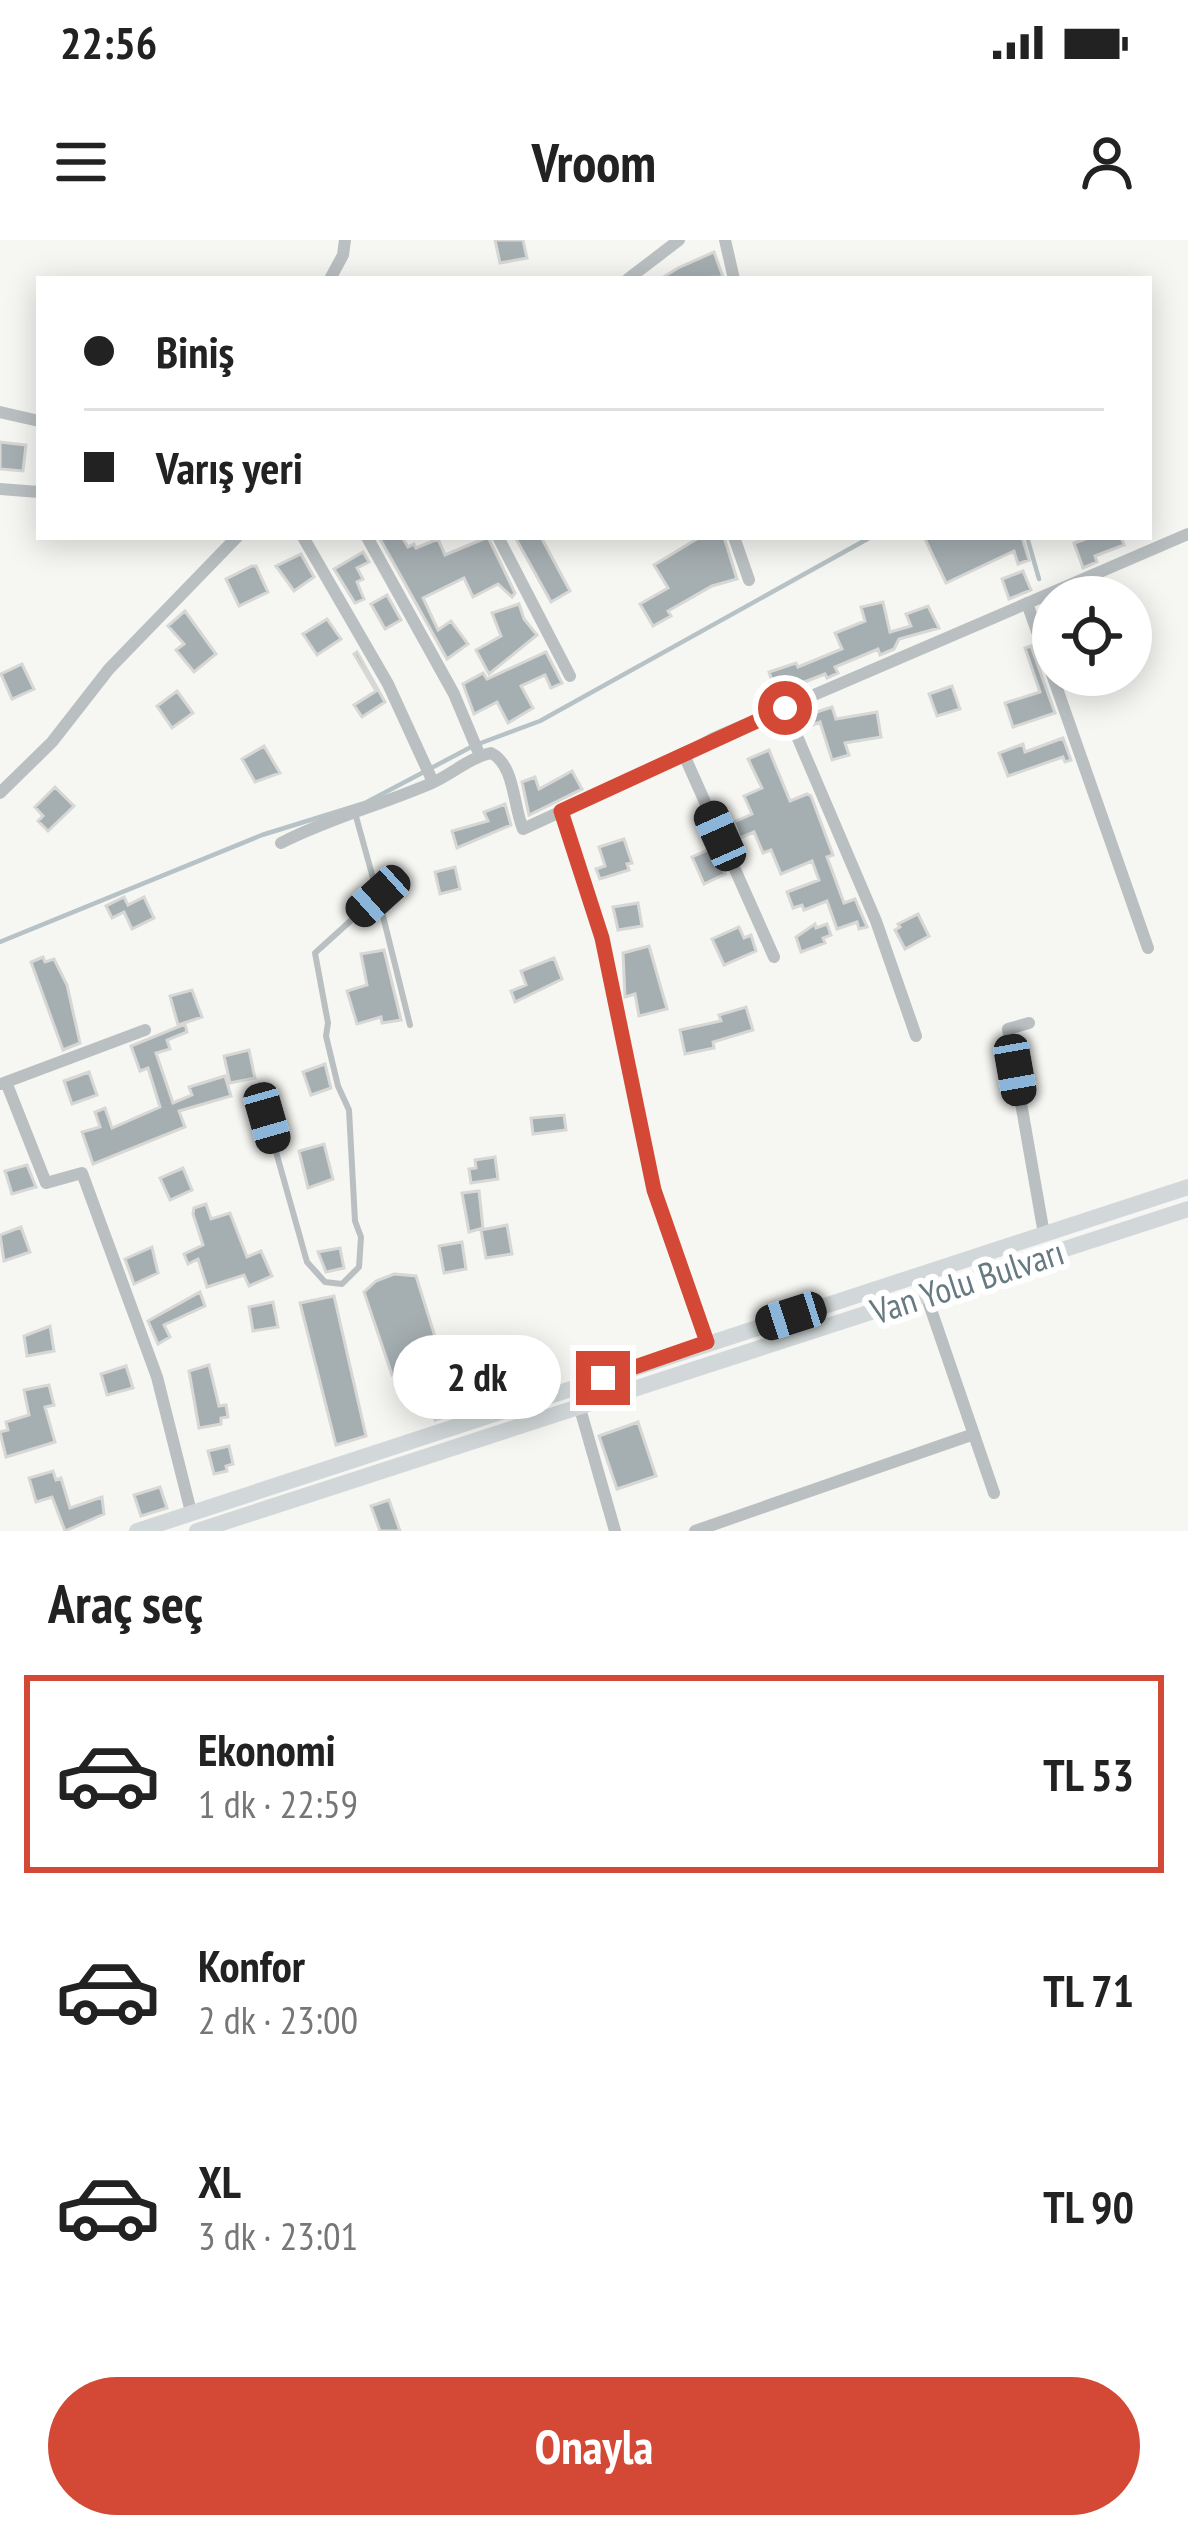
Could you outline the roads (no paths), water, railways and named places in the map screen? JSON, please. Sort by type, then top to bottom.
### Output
[{"type":"main road","points":[[136,1531],[1188,1187]]},
{"type":"main road","name":"Van Yolu Bulvarı","points":[[197,1531],[1188,1209]]},
{"type":"street","points":[[332,276],[345,240]]},
{"type":"street","points":[[636,276],[680,240]]},
{"type":"street","points":[[725,240],[733,276]]},
{"type":"street","points":[[0,412],[36,420]]},
{"type":"street","points":[[0,489],[36,493]]},
{"type":"street","points":[[281,843],[328,819],[433,782],[491,753],[502,758],[523,829],[785,708],[1188,534]]},
{"type":"street","points":[[0,793],[234,540]]},
{"type":"street","points":[[305,540],[388,684],[433,782]]},
{"type":"street","points":[[369,540],[454,694],[480,755]]},
{"type":"street","points":[[501,540],[570,676]]},
{"type":"street","points":[[735,540],[749,580]]},
{"type":"street","points":[[1027,603],[1148,949]]},
{"type":"street","points":[[785,708],[876,921],[916,1036]]},
{"type":"street","points":[[684,755],[774,957]]},
{"type":"street","points":[[561,811],[602,938],[654,1190],[707,1342]]},
{"type":"street","points":[[1029,1023],[1008,1029],[1044,1234]]},
{"type":"street","points":[[145,1030],[3,1083],[46,1183],[82,1173],[158,1377],[191,1512]]},
{"type":"street","points":[[926,1295],[994,1493]]},
{"type":"street","points":[[579,1405],[615,1531]]},
{"type":"street","points":[[695,1531],[974,1434]]},
{"type":"lane","points":[[355,812],[410,1024]]},
{"type":"lane","points":[[258,1088],[307,1262],[325,1282],[342,1284],[359,1267],[354,1144],[349,1110],[326,1036],[328,1023],[315,953],[378,896]]},
{"type":"waterway","points":[[0,942],[262,835],[365,803],[473,746],[540,721],[866,540]]},
{"type":"waterway","points":[[1028,540],[1038,576]]}]
